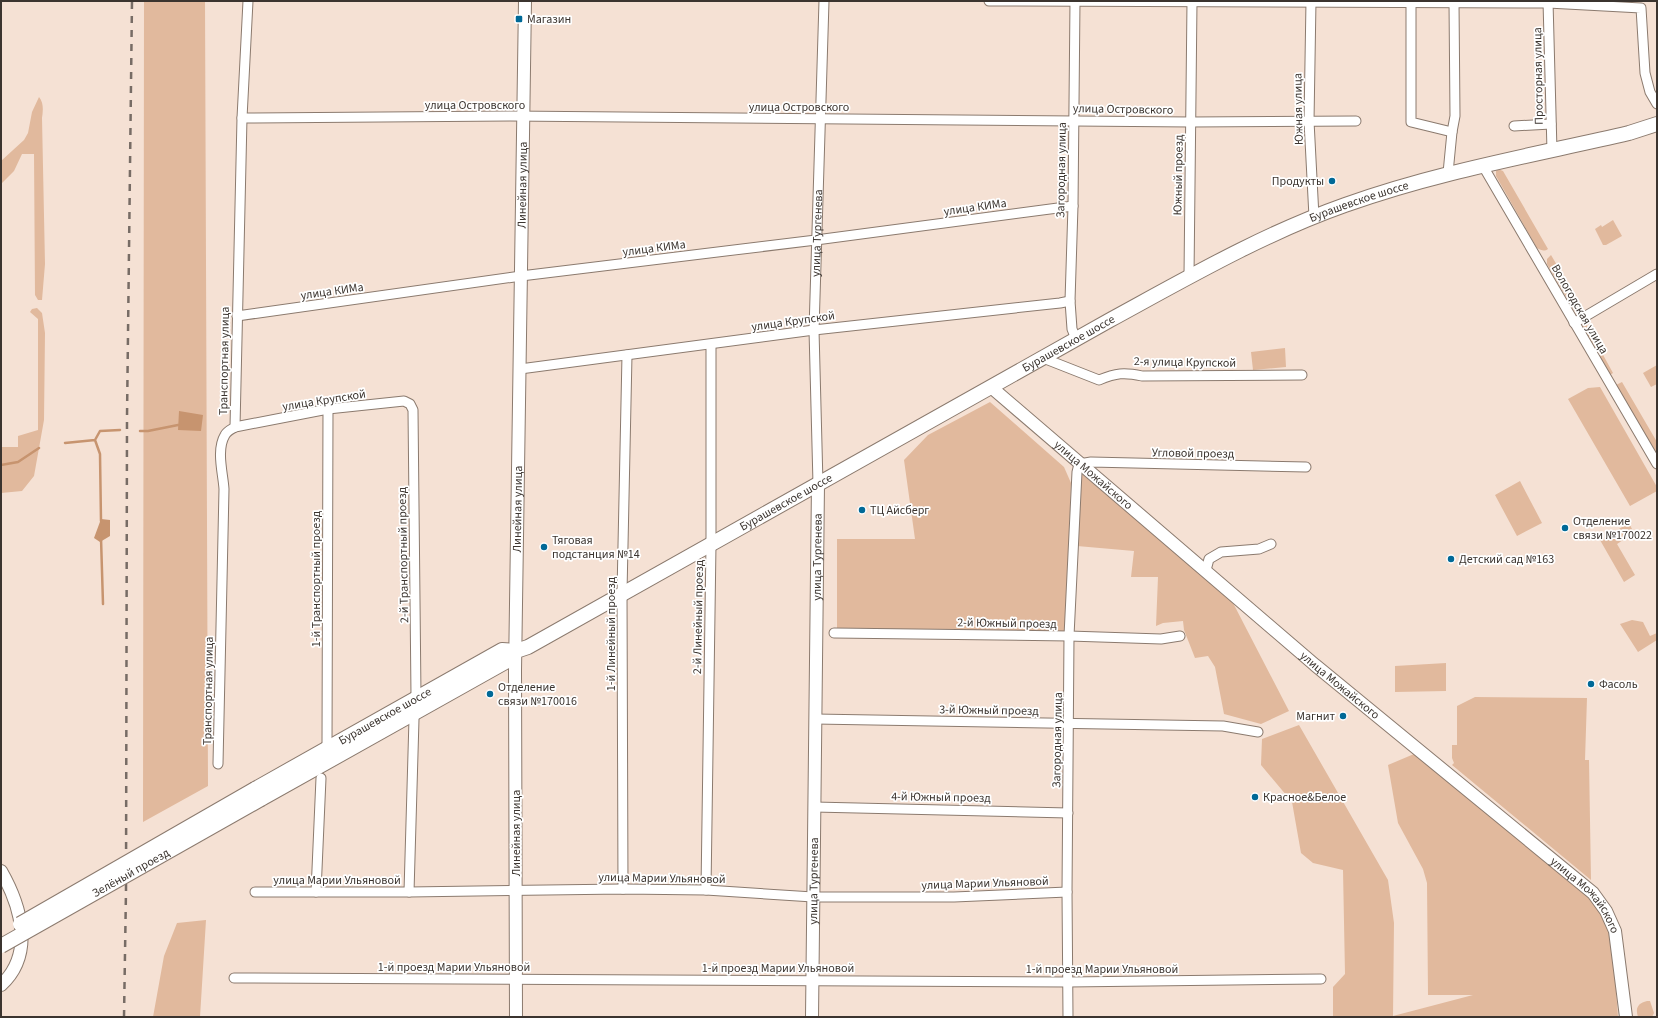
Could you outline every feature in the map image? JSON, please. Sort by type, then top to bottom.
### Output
[{"type":"main road","name":"Бурашевское шоссе","points":[[258,794],[327,748],[502,650],[516,651],[528,647],[1189,276],[1271,234],[1344,205],[1394,188],[1448,173],[1629,133],[1657,124]]},
{"type":"main road","name":"Бурашевское шоссе","points":[[258,794],[411,714],[509,660],[516,651]]},
{"type":"main road","name":"Зелёный проезд","points":[[1,935],[258,794]]},
{"type":"main road","name":"Зелёный проезд","points":[[1,946],[258,794]]},
{"type":"street","name":"Транспортная улица","points":[[218,764],[224,489],[221,453],[225,433],[235,427],[242,118],[248,1]]},
{"type":"street","name":"Линейная улица","points":[[516,1017],[516,651],[525,1]]},
{"type":"street","name":"улица Тургенева","points":[[812,1017],[818,484],[814,330],[824,1]]},
{"type":"street","points":[[989,1],[1548,2],[1641,8],[1645,73],[1650,92],[1657,104]]},
{"type":"street","name":"Загородная улица","points":[[1075,1],[1073,206],[1070,300],[1072,329],[1076,340]]},
{"type":"street","name":"Южная улица","points":[[1311,1],[1309,121],[1314,217]]},
{"type":"street","name":"Южный проезд","points":[[1189,276],[1192,2]]},
{"type":"street","points":[[1411,2],[1411,122],[1452,132]]},
{"type":"street","points":[[1448,173],[1455,116],[1454,2]]},
{"type":"street","name":"Просторная улица","points":[[1548,2],[1552,151]]},
{"type":"street","name":"улица Островского","points":[[242,118],[523,117],[1191,122],[1356,121]]},
{"type":"street","points":[[1514,126],[1551,124]]},
{"type":"street","name":"Вологодская улица","points":[[1483,166],[1657,464]]},
{"type":"street","name":"улица КИМа","points":[[237,316],[521,276],[816,240],[1073,206]]},
{"type":"street","points":[[1574,323],[1657,274]]},
{"type":"street","name":"улица Крупской","points":[[520,369],[711,345],[814,330],[1060,303],[1070,300]]},
{"type":"street","name":"2-й Линейный проезд","points":[[706,890],[711,544],[711,345]]},
{"type":"street","name":"1-й Линейный проезд","points":[[623,889],[622,593],[627,355]]},
{"type":"street","name":"2-я улица Крупской","points":[[1043,358],[1099,380],[1112,374],[1126,373],[1142,376],[1302,375]]},
{"type":"street","name":"улица Можайского","points":[[990,387],[1079,464],[1208,564],[1315,665],[1593,893],[1606,911],[1615,931],[1626,1017]]},
{"type":"street","name":"улица Крупской","points":[[235,427],[328,409],[404,401],[410,404],[413,410]]},
{"type":"street","name":"1-й Транспортный проезд","points":[[327,748],[328,409]]},
{"type":"street","name":"2-й Транспортный проезд","points":[[413,410],[416,695],[418,698]]},
{"type":"street","name":"Угловой проезд","points":[[1079,464],[1091,462],[1306,467]]},
{"type":"street","name":"Загородная улица","points":[[1068,1017],[1067,892],[1069,636],[1073,534],[1077,472],[1079,464]]},
{"type":"street","points":[[1208,564],[1221,552],[1259,549],[1270,544]]},
{"type":"street","name":"2-й Южный проезд","points":[[834,633],[1069,636],[1161,639],[1180,636]]},
{"type":"street","points":[[409,892],[414,719],[411,714]]},
{"type":"street","name":"3-й Южный проезд","points":[[815,719],[1223,726],[1258,732]]},
{"type":"street","points":[[316,892],[321,778]]},
{"type":"street","name":"4-й Южный проезд","points":[[814,807],[1068,813]]},
{"type":"street","points":[[1,871],[12,894],[21,924],[23,942],[16,967],[1,985]]},
{"type":"street","name":"улица Марии Ульяновой","points":[[255,892],[409,892],[623,889],[706,890],[813,897],[954,897],[1067,892]]},
{"type":"street","name":"1-й проезд Марии Ульяновой","points":[[234,978],[1068,982],[1322,980]]},
{"type":"shaded area","points":[[144,1],[205,1],[208,786],[143,822]]},
{"type":"shaded area","points":[[39,97],[42,102],[43,110],[45,264],[42,300],[38,300],[35,295],[34,154],[22,154],[14,171],[1,184],[1,161],[24,140],[28,133],[32,112]]},
{"type":"shaded area","points":[[1498,169],[1503,171],[1548,249],[1547,250],[1537,248],[1496,176],[1496,171]]},
{"type":"shaded area","points":[[1613,220],[1622,236],[1606,245],[1603,245],[1595,229],[1601,225],[1602,227]]},
{"type":"shaded area","points":[[1551,255],[1584,311],[1580,313],[1575,312],[1547,264],[1547,259]]},
{"type":"shaded area","points":[[37,308],[42,313],[45,333],[44,420],[34,476],[22,491],[1,493],[1,447],[18,447],[18,436],[38,430],[38,319],[30,312],[32,309]]},
{"type":"shaded area","points":[[1585,322],[1613,373],[1610,375],[1583,327],[1583,323]]},
{"type":"shaded area","points":[[1285,348],[1286,367],[1253,370],[1251,352]]},
{"type":"shaded area","points":[[1657,365],[1657,384],[1651,387],[1643,373]]},
{"type":"shaded area","points":[[1622,382],[1657,442],[1657,461],[1614,386]]},
{"type":"shaded area","points":[[1600,387],[1657,487],[1657,491],[1630,506],[1568,399],[1588,388]]},
{"type":"shaded area","points":[[990,402],[1064,467],[1071,483],[1066,632],[837,631],[837,539],[915,539],[904,460],[928,435]]},
{"type":"shaded area","points":[[179,411],[203,415],[201,431],[178,430]]},
{"type":"shaded area","points":[[1081,475],[1083,475],[1232,601],[1289,711],[1261,724],[1224,714],[1215,667],[1208,656],[1195,658],[1184,630],[1183,621],[1163,623],[1156,626],[1158,577],[1131,577],[1134,551],[1077,546]]},
{"type":"shaded area","points":[[1520,481],[1542,523],[1517,536],[1495,495]]},
{"type":"shaded area","points":[[101,519],[110,520],[110,536],[100,542],[94,538]]},
{"type":"shaded area","points":[[1629,523],[1634,533],[1617,544],[1635,575],[1624,582],[1600,540]]},
{"type":"shaded area","points":[[1632,620],[1643,622],[1650,636],[1657,633],[1657,640],[1638,652],[1620,624]]},
{"type":"shaded area","points":[[1446,663],[1446,691],[1395,692],[1395,666]]},
{"type":"shaded area","points":[[1475,697],[1587,698],[1585,760],[1589,760],[1591,880],[1452,765],[1454,763],[1452,758],[1452,745],[1457,745],[1457,706]]},
{"type":"shaded area","points":[[1299,725],[1388,880],[1394,923],[1393,1016],[1473,995],[1428,995],[1427,883],[1423,869],[1398,823],[1388,765],[1414,754],[1561,872],[1595,903],[1609,927],[1618,1017],[1333,1017],[1333,987],[1345,974],[1343,870],[1313,863],[1301,853],[1292,802],[1261,765],[1262,739]]},
{"type":"shaded area","points":[[206,920],[200,1017],[153,1017],[164,956],[177,923]]},
{"type":"shaded area","points":[[1650,1001],[1654,1013],[1652,1017],[1638,1017],[1638,1006]]},
{"type":"waterway","points":[[140,431],[148,431],[178,425]]},
{"type":"waterway","points":[[65,443],[95,440],[100,431],[120,430]]},
{"type":"waterway","points":[[95,440],[100,454],[101,521]]},
{"type":"waterway","points":[[1,465],[18,462],[39,448]]},
{"type":"waterway","points":[[101,538],[103,604]]},
{"type":"railway","points":[[124,1017],[126,890],[127,418],[132,1]]},
{"type":"place","name":"Магазин","points":[[519,19]]},
{"type":"place","name":"Продукты","points":[[1332,181]]},
{"type":"place","name":"ТЦ Айсберг","points":[[862,510]]},
{"type":"place","name":"Отделение связи №170022","points":[[1565,528]]},
{"type":"place","name":"Тяговая подстанция №14","points":[[544,547]]},
{"type":"place","name":"Детский сад №163","points":[[1451,559]]},
{"type":"place","name":"Фасоль","points":[[1591,684]]},
{"type":"place","name":"Отделение связи №170016","points":[[490,694]]},
{"type":"place","name":"Магнит","points":[[1343,716]]},
{"type":"place","name":"Красное&Белое","points":[[1255,797]]}]
